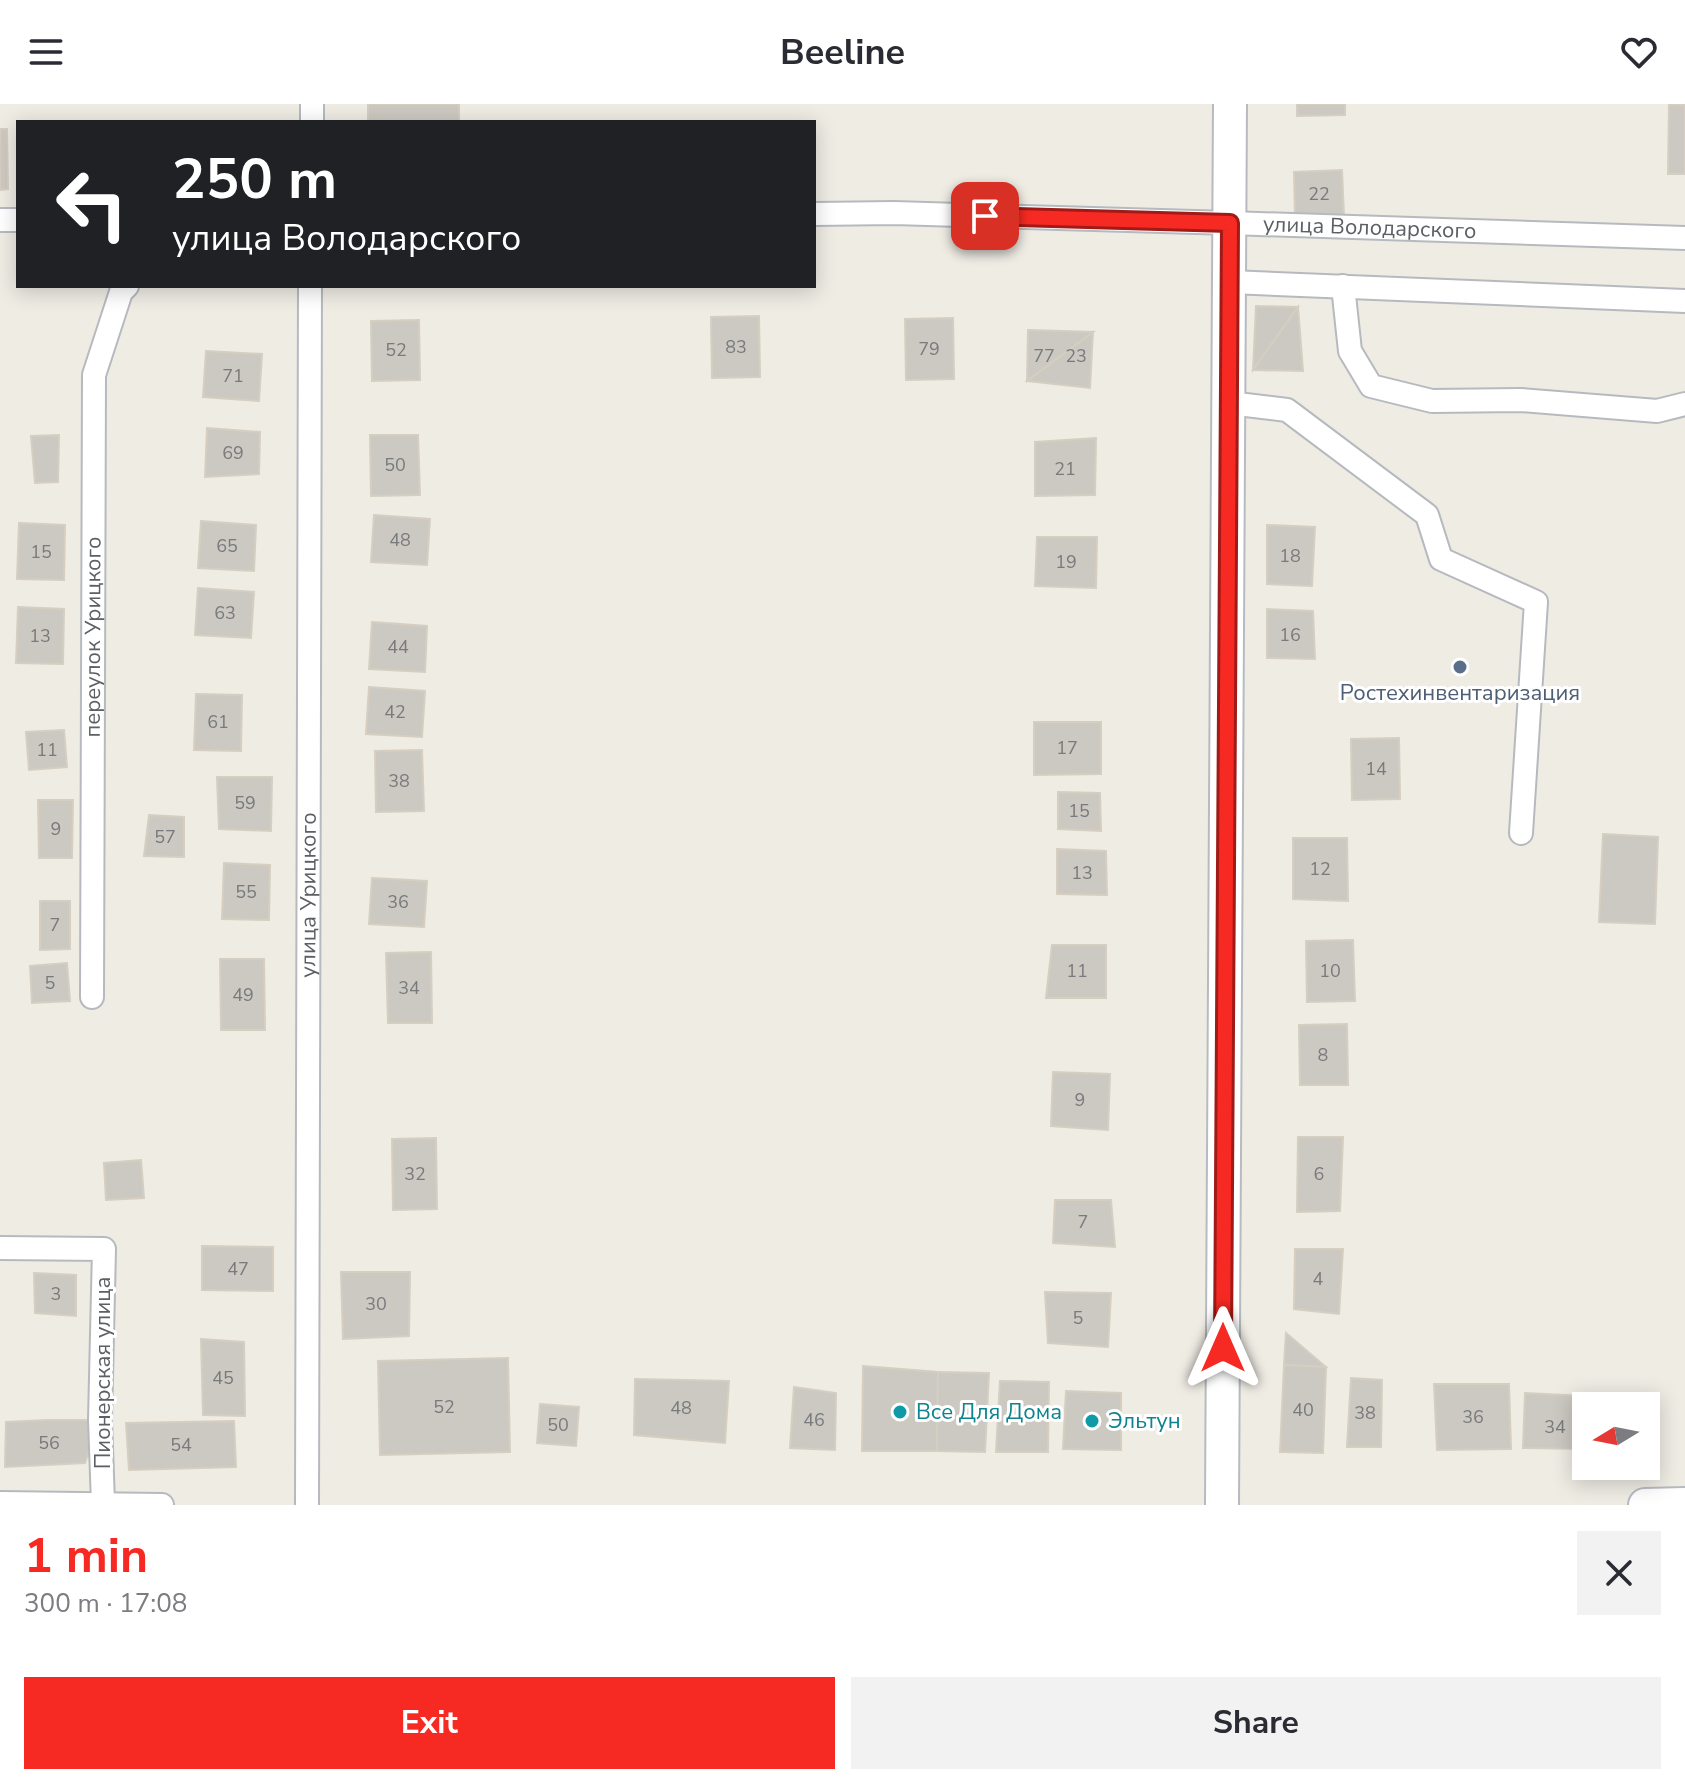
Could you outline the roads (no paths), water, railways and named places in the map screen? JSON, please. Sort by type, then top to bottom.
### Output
[{"type":"street","points":[[1222,1505],[1230,104]]},
{"type":"street","name":"улица Володарского","points":[[816,214],[894,213],[1685,238]]},
{"type":"street","points":[[1230,282],[1685,301]]},
{"type":"street","points":[[1343,286],[1350,351],[1371,386],[1432,401],[1521,400],[1657,411],[1685,404]]},
{"type":"street","name":"переулок Урицкого","points":[[92,997],[94,375],[121,292],[125,288]]},
{"type":"street","name":"улица Урицкого","points":[[307,1505],[310,288]]},
{"type":"street","points":[[1229,403],[1287,410],[1427,515],[1441,559],[1536,602],[1521,833]]},
{"type":"street","name":"Пионерская улица","points":[[0,1248],[104,1249],[100,1420],[103,1503]]},
{"type":"street","points":[[0,1503],[162,1505]]},
{"type":"street","points":[[1645,1505],[1685,1504]]},
{"type":"place","name":"Ростехинвентаризация","points":[[1460,667]]},
{"type":"place","name":"Все Для Дома","points":[[900,1412]]},
{"type":"place","name":"Эльтун","points":[[1092,1421]]}]
